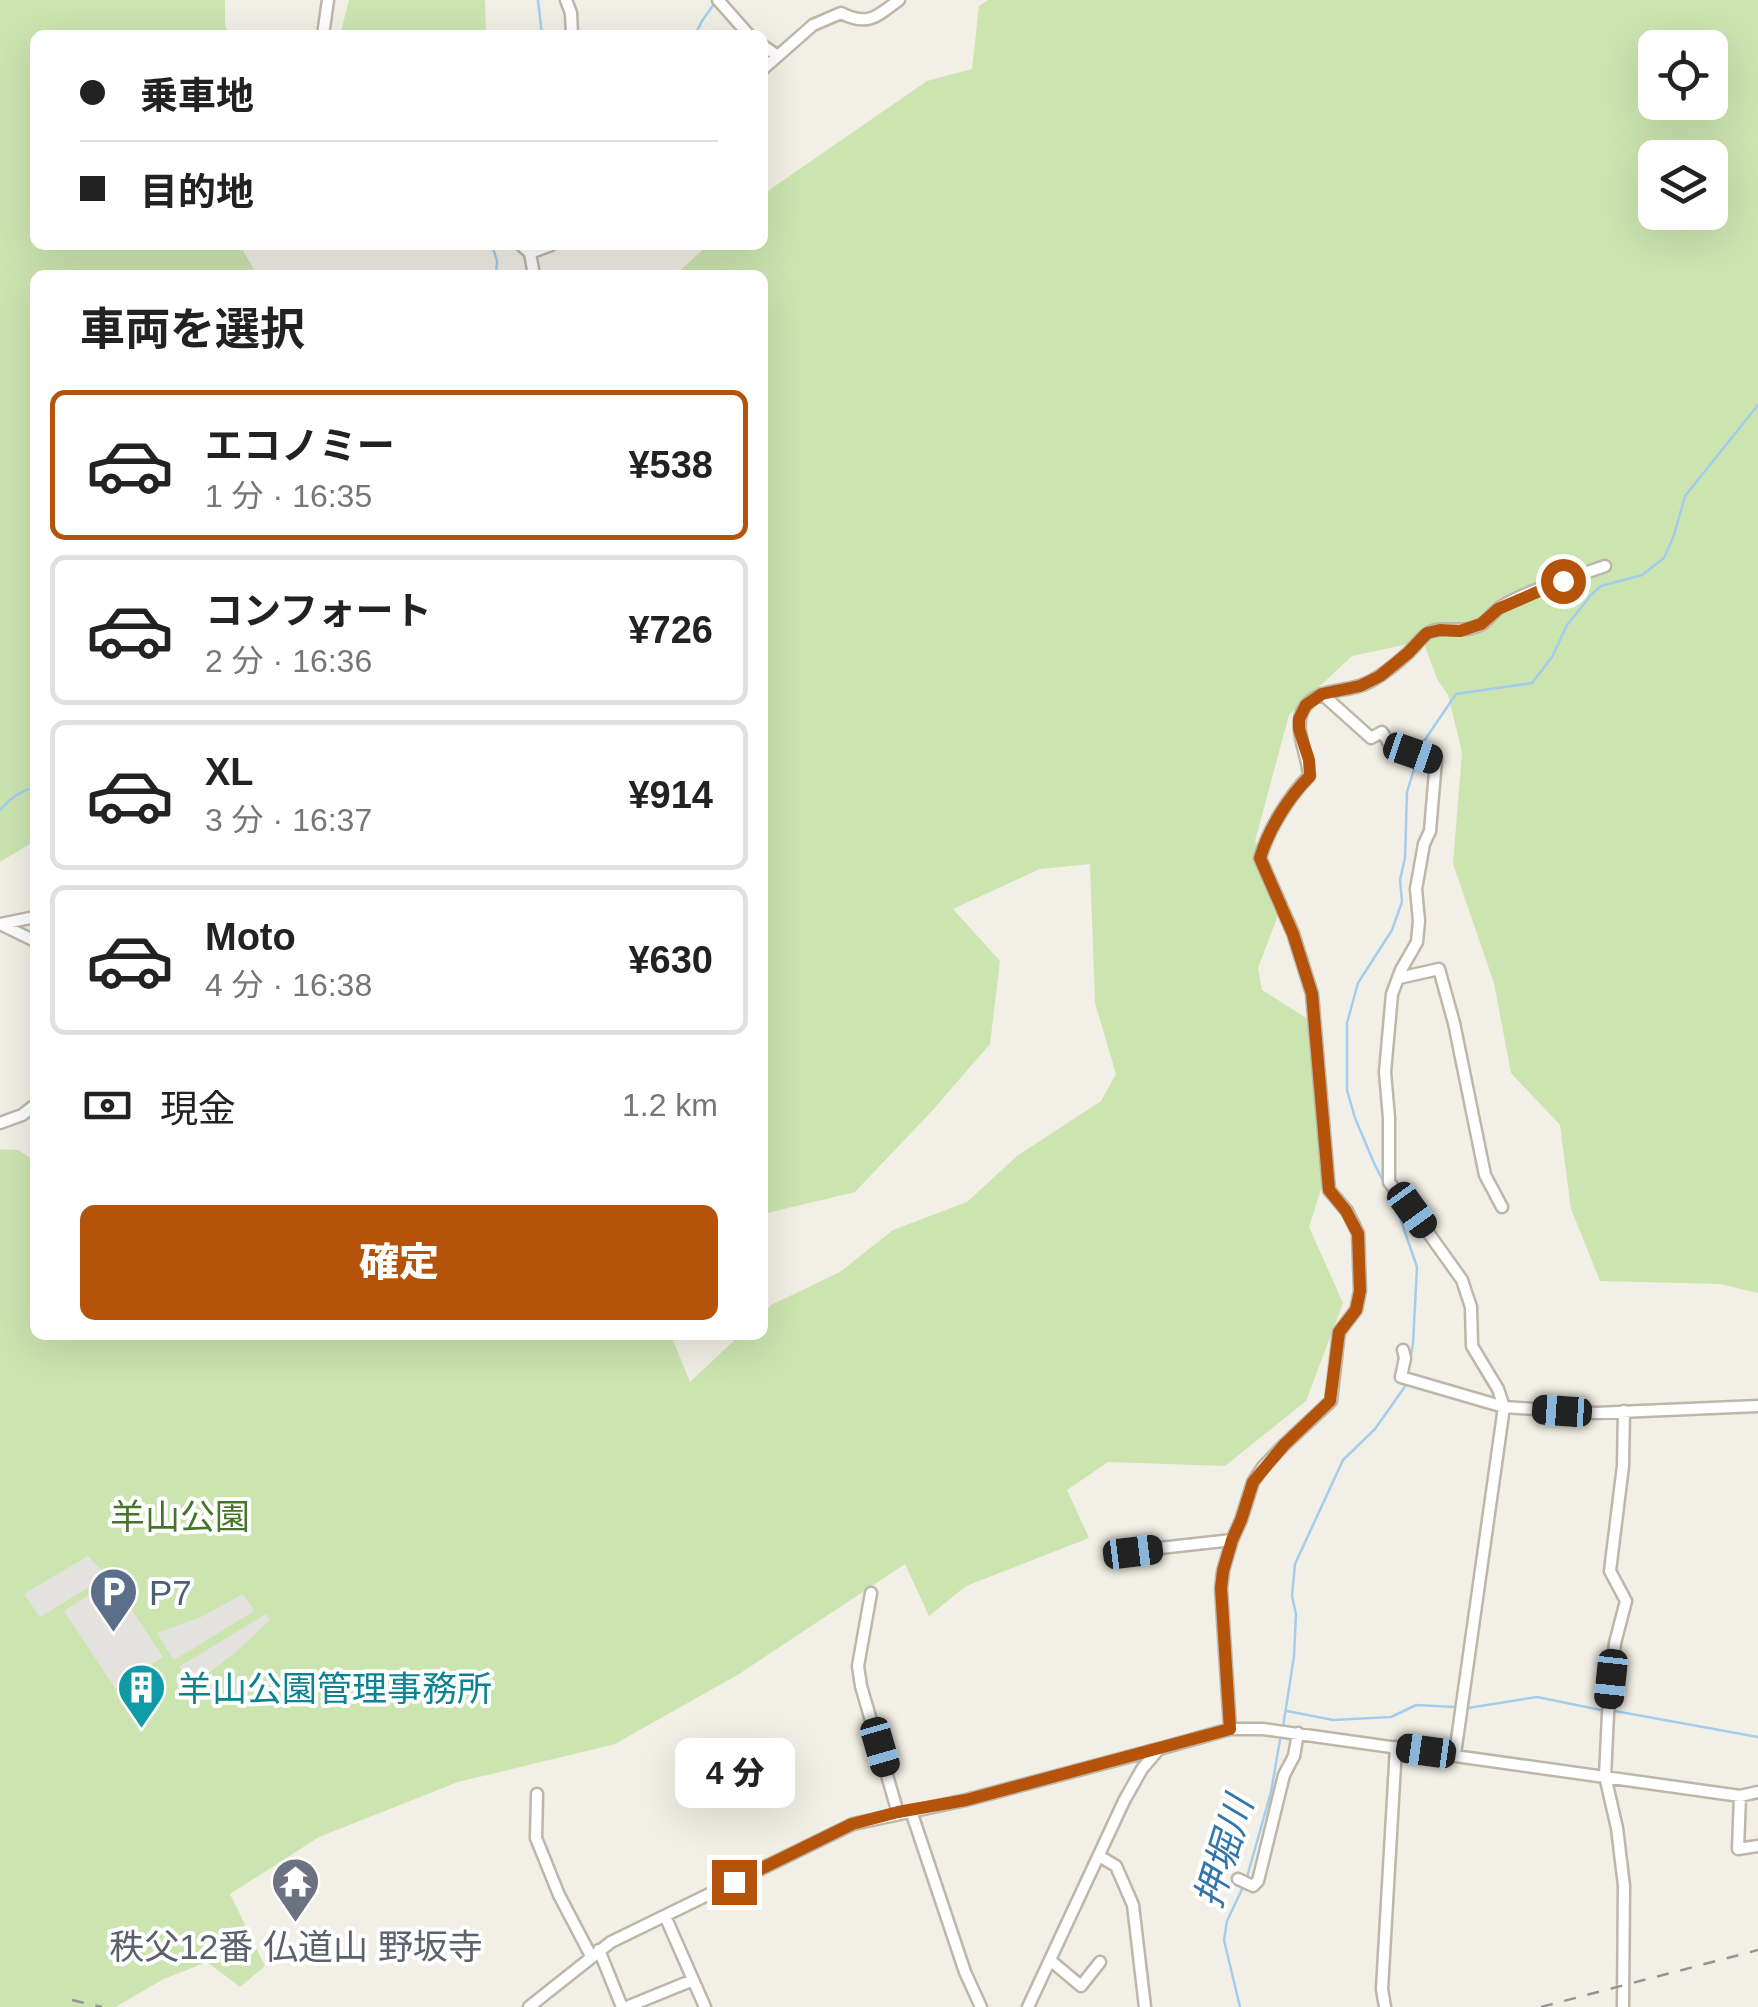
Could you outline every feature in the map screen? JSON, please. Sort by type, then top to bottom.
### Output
[{"type":"street","points":[[324,30],[328,0]]},
{"type":"street","points":[[566,0],[572,13],[572,30]]},
{"type":"street","points":[[718,0],[745,30]]},
{"type":"street","points":[[768,65],[813,25],[842,14],[856,20],[872,20],[899,0]]},
{"type":"street","points":[[768,49],[778,56]]},
{"type":"street","points":[[1230,1729],[1221,1588],[1232,1540],[1253,1482],[1330,1401],[1339,1332],[1356,1310],[1360,1291],[1358,1234],[1329,1190],[1312,994],[1293,934],[1260,858],[1295,791],[1310,776],[1299,719],[1306,705],[1322,694],[1360,686],[1380,676],[1427,633],[1460,631],[1481,624],[1498,609],[1522,597],[1605,566]]},
{"type":"street","points":[[1322,694],[1370,738],[1382,732],[1390,745],[1436,760],[1430,830],[1416,889],[1417,942],[1392,994],[1385,1072],[1390,1182],[1462,1280],[1470,1307],[1472,1346],[1498,1389],[1504,1407],[1455,1754]]},
{"type":"street","points":[[0,924],[30,918]]},
{"type":"street","points":[[0,924],[30,939]]},
{"type":"street","points":[[1399,978],[1439,969],[1486,1175],[1502,1207]]},
{"type":"street","points":[[2,1119],[22,1116],[30,1109]]},
{"type":"street","points":[[1402,1350],[1406,1358],[1401,1378],[1504,1407],[1596,1413],[1758,1406]]},
{"type":"street","points":[[1623,2007],[1624,1886],[1605,1776],[1615,1643],[1626,1601],[1610,1571],[1623,1466],[1624,1411]]},
{"type":"street","points":[[1133,1552],[1232,1540]]},
{"type":"street","points":[[871,1593],[858,1666],[861,1686],[904,1812],[979,2006]]},
{"type":"street","points":[[528,2007],[595,1954],[852,1824],[966,1800],[1230,1729],[1298,1733],[1740,1796],[1758,1792]]},
{"type":"street","points":[[1239,1879],[1251,1886],[1258,1881],[1298,1733]]},
{"type":"street","points":[[1385,2007],[1382,1990],[1396,1747]]},
{"type":"street","points":[[1028,2007],[1124,1801],[1159,1749]]},
{"type":"street","points":[[537,1794],[536,1838],[559,1895],[625,2007],[692,1980]]},
{"type":"street","points":[[1740,1796],[1738,1849],[1758,1846]]},
{"type":"street","points":[[1099,1856],[1116,1866],[1132,1905],[1145,2007]]},
{"type":"street","points":[[664,1916],[704,2007]]},
{"type":"street","points":[[1050,1960],[1081,1986],[1100,1962]]},
{"type":"green space","points":[[0,0],[225,0],[227,30],[30,30],[30,250],[243,250],[254,270],[30,270],[30,844],[0,862]]},
{"type":"green space","points":[[349,0],[485,0],[486,30],[341,30]]},
{"type":"green space","name":"羊山公園","points":[[988,0],[1758,0],[1758,1293],[1720,1284],[1600,1281],[1571,1209],[1560,1125],[1511,1073],[1494,983],[1453,864],[1462,752],[1448,695],[1437,679],[1423,641],[1352,656],[1289,715],[1255,841],[1283,902],[1258,968],[1262,990],[1316,1024],[1323,1183],[1309,1227],[1343,1303],[1306,1401],[1225,1466],[1108,1462],[1067,1490],[1089,1538],[966,1586],[929,1616],[905,1564],[739,1674],[615,1744],[458,1782],[319,1837],[230,1894],[265,1966],[240,1987],[207,1962],[164,1979],[115,2007],[0,2007],[0,1149],[18,1150],[30,1158],[30,1340],[673,1340],[690,1382],[735,1340],[768,1340],[771,1305],[840,1272],[893,1230],[967,1202],[1017,1156],[1101,1101],[1116,1074],[1095,1003],[1090,864],[1040,869],[953,909],[1000,961],[990,1044],[855,1192],[768,1213],[768,270],[680,270],[702,250],[768,250],[768,192],[927,81],[972,69],[979,6]]},
{"type":"shaded area","points":[[88,1556],[107,1576],[40,1617],[24,1594]]},
{"type":"shaded area","name":"P7","points":[[112,1580],[163,1657],[115,1688],[64,1611]]},
{"type":"shaded area","points":[[243,1594],[254,1611],[174,1660],[157,1633],[201,1617]]},
{"type":"shaded area","points":[[266,1614],[270,1620],[192,1686],[179,1667]]},
{"type":"waterway","points":[[538,0],[541,30]]},
{"type":"waterway","points":[[698,30],[714,4]]},
{"type":"waterway","points":[[494,250],[496,270]]},
{"type":"waterway","points":[[1419,752],[1456,694],[1532,683],[1552,657],[1567,625],[1592,594],[1601,586],[1642,575],[1664,558],[1685,496],[1758,405]]},
{"type":"waterway","points":[[1407,1377],[1417,1267],[1397,1209],[1355,1118],[1347,1090],[1347,1023],[1358,983],[1392,930],[1402,902],[1407,792],[1417,760]]},
{"type":"waterway","points":[[0,810],[30,789]]},
{"type":"waterway","points":[[1283,1727],[1294,1656],[1295,1564],[1343,1460],[1375,1429],[1406,1385]]},
{"type":"waterway","points":[[1468,1708],[1537,1697],[1601,1710]]},
{"type":"waterway","points":[[1287,1711],[1333,1720],[1391,1717],[1416,1705],[1455,1707]]},
{"type":"waterway","points":[[1615,1711],[1758,1737]]},
{"type":"waterway","name":"押堀川","points":[[1247,1877],[1271,1792],[1281,1734]]},
{"type":"waterway","name":"押堀川","points":[[1240,2007],[1224,1940],[1227,1921],[1244,1885]]},
{"type":"railway","points":[[1541,2007],[1758,1950]]},
{"type":"railway","points":[[72,2000],[102,2007]]},
{"type":"place","name":"P7","points":[[114,1634]]},
{"type":"place","name":"羊山公園管理事務所","points":[[142,1730]]},
{"type":"place","name":"秩父12番 仏道山 野坂寺","points":[[296,1924]]},
{"type":"route","points":[[734,1882],[852,1824],[966,1800],[1230,1729],[1221,1588],[1232,1540],[1253,1482],[1284,1445],[1330,1401],[1339,1332],[1356,1310],[1360,1291],[1358,1234],[1329,1190],[1312,994],[1293,934],[1260,858],[1295,791],[1310,776],[1299,719],[1306,705],[1322,694],[1360,686],[1380,676],[1427,633],[1460,631],[1481,624],[1498,609],[1563,581]]}]
